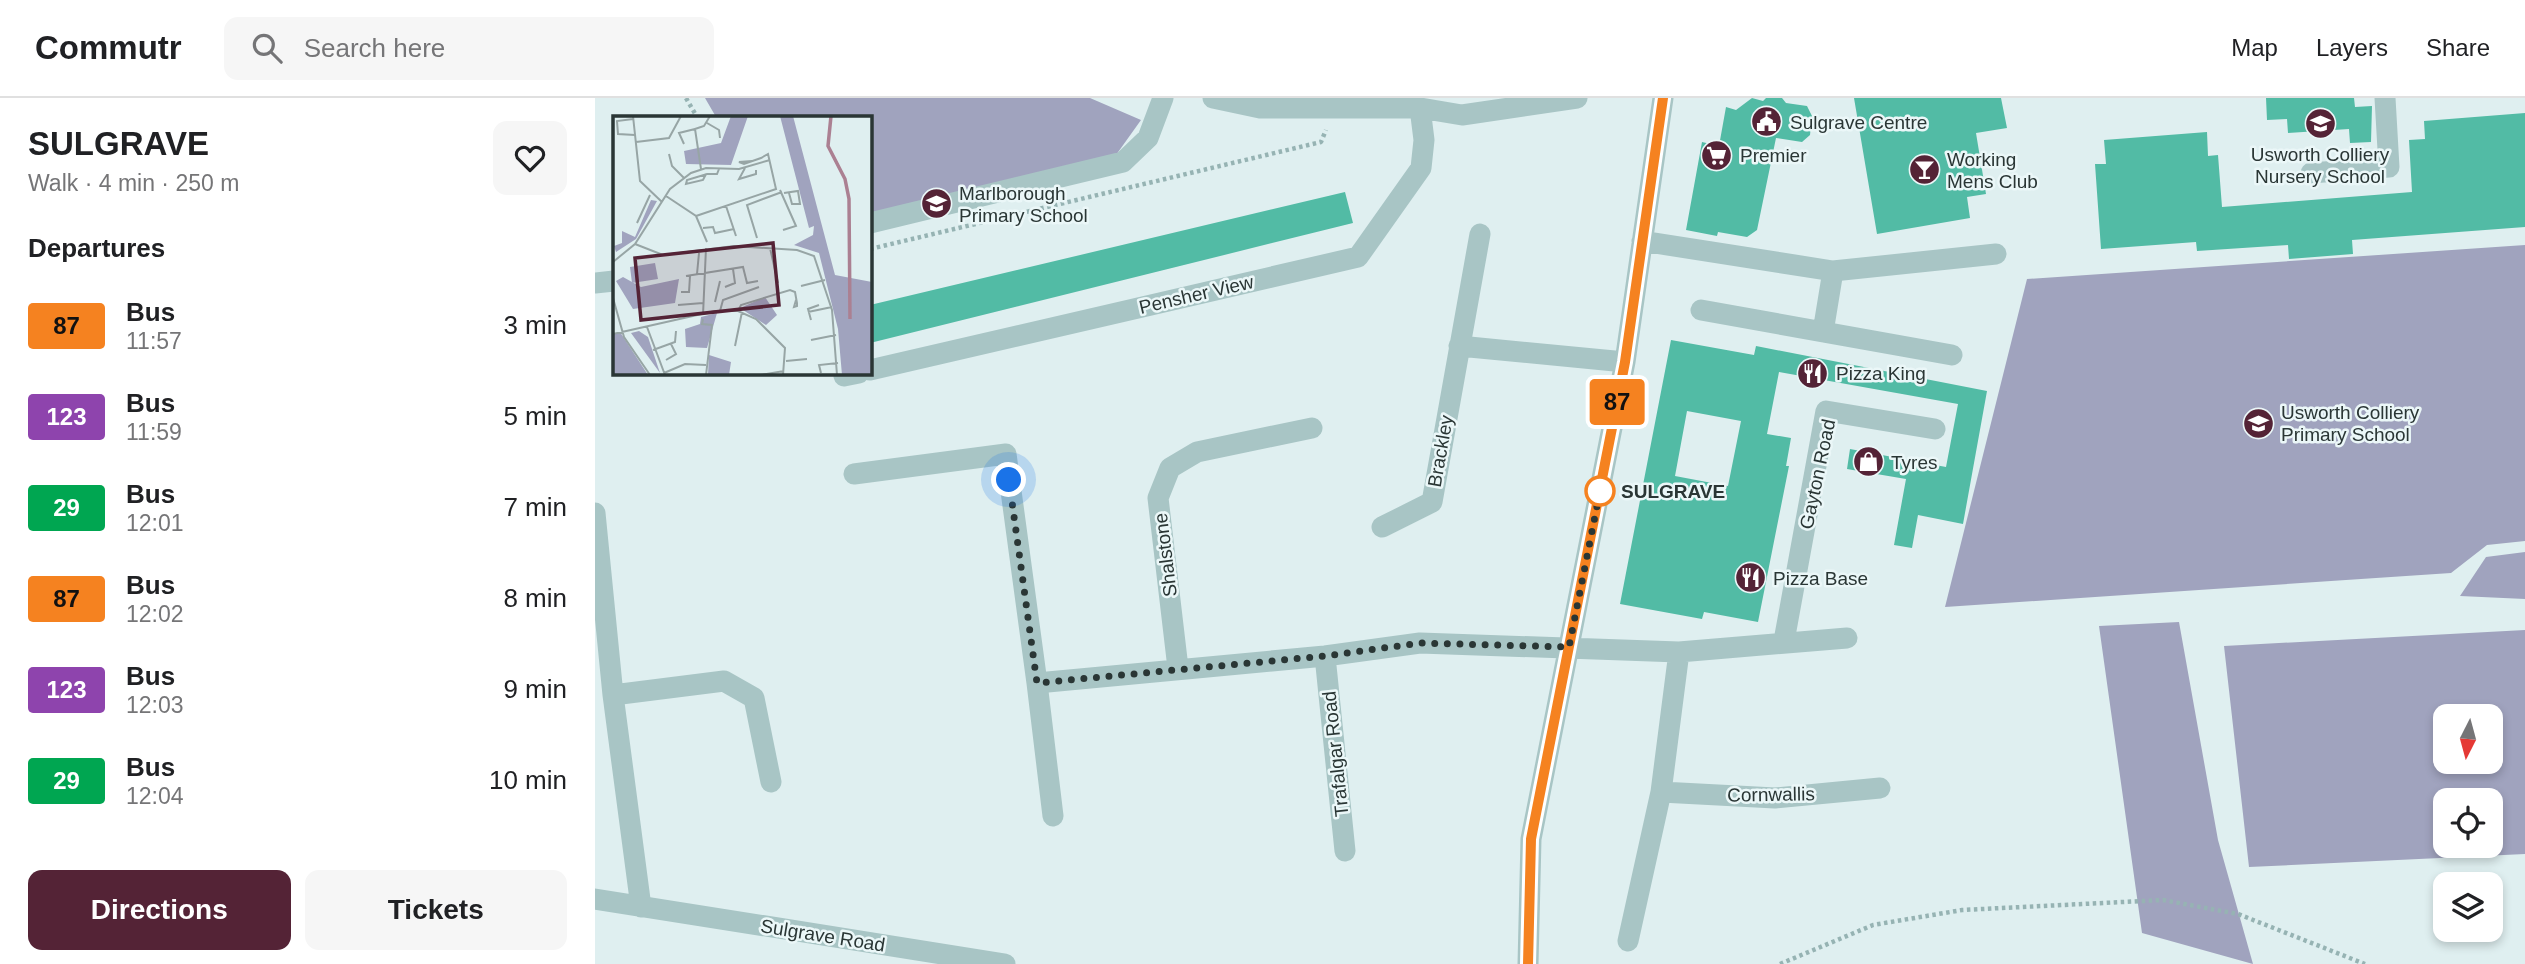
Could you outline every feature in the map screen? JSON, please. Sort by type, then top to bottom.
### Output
[{"type":"street","points":[[871,223],[1123,162],[1148,138],[1163,98]]},
{"type":"street","points":[[1213,98],[1260,108],[1335,111],[1420,108],[1462,115],[1487,114],[1577,98]]},
{"type":"street","points":[[1528,964],[1531,839],[1625,362],[1663,98]]},
{"type":"street","points":[[2311,173],[2389,167],[2385,98]]},
{"type":"street","name":"Pensher View","points":[[871,370],[1358,257],[1421,168],[1424,140],[1420,108]]},
{"type":"street","name":"Brackley","points":[[1382,527],[1432,502],[1480,234]]},
{"type":"street","points":[[1642,242],[1833,271],[1996,254]]},
{"type":"street","points":[[1822,332],[1833,271]]},
{"type":"street","points":[[595,283],[613,281]]},
{"type":"street","points":[[1701,310],[1952,355]]},
{"type":"street","points":[[1459,346],[1625,362]]},
{"type":"street","name":"Gayton Road","points":[[1784,641],[1826,411],[1935,429]]},
{"type":"street","name":"Shalstone","points":[[1178,668],[1158,498],[1170,468],[1197,452],[1312,428]]},
{"type":"street","points":[[854,474],[1006,454],[1053,816]]},
{"type":"street","points":[[595,513],[598,576],[641,906]]},
{"type":"street","points":[[1037,683],[1325,656],[1420,643],[1679,652],[1784,641],[1847,638]]},
{"type":"street","points":[[1627,942],[1661,792],[1679,652]]},
{"type":"street","name":"Trafalgar Road","points":[[1325,656],[1345,851]]},
{"type":"street","points":[[613,695],[724,681],[754,698],[771,782]]},
{"type":"street","name":"Cornwallis","points":[[1661,792],[1775,798],[1880,788]]},
{"type":"street","name":"Sulgrave Road","points":[[595,899],[1005,964]]},
{"type":"path","points":[[686,98],[696,116]]},
{"type":"path","points":[[871,249],[1321,142],[1335,111]]},
{"type":"path","points":[[1780,964],[1873,925],[1962,910],[2163,900],[2238,914],[2365,964]]},
{"type":"shaded area","name":"Marlborough Primary School","points":[[705,98],[1090,98],[1141,120],[1116,155],[871,215],[871,116],[715,116]]},
{"type":"shaded area","name":"Usworth Colliery Primary School","points":[[2525,245],[2525,541],[2487,545],[2451,573],[1945,607],[2027,279]]},
{"type":"shaded area","points":[[2525,552],[2525,599],[2460,596],[2486,557]]},
{"type":"shaded area","points":[[2179,622],[2218,840],[2253,964],[2142,933],[2099,626]]},
{"type":"shaded area","points":[[2525,630],[2525,854],[2503,855],[2503,788],[2433,788],[2433,858],[2440,858],[2249,867],[2224,646]]},
{"type":"building","points":[[1752,98],[1763,101],[1766,98],[1782,98],[1786,103],[1807,106],[1812,116],[1810,135],[1802,142],[1776,138],[1757,230],[1747,237],[1718,232],[1717,236],[1686,230],[1702,142],[1719,146],[1726,107],[1736,110]]},
{"type":"building","name":"Working Mens Club","points":[[1854,98],[2001,98],[2007,128],[1976,133],[1986,194],[1967,197],[1970,218],[1877,234]]},
{"type":"building","points":[[2266,98],[2354,98],[2355,107],[2372,106],[2371,142],[2350,143],[2349,129],[2288,133],[2287,119],[2267,120]]},
{"type":"building","points":[[2525,113],[2525,227],[2352,240],[2353,254],[2289,259],[2288,245],[2197,251],[2196,242],[2101,249],[2095,164],[2106,164],[2104,140],[2207,132],[2208,156],[2218,155],[2222,207],[2412,192],[2409,140],[2425,139],[2424,121]]},
{"type":"building","points":[[1345,192],[1353,223],[871,343],[871,305]]},
{"type":"building","points":[[1671,340],[1754,355],[1756,346],[1987,391],[1963,524],[1918,515],[1912,548],[1894,545],[1906,479],[1847,469],[1850,449],[1946,467],[1958,404],[1779,372],[1767,434],[1791,438],[1786,466],[1789,466],[1758,622],[1704,612],[1702,619],[1620,604]],"holes":[[[1687,411],[1741,421],[1728,486],[1675,476]]]},
{"type":"bus line","name":"87","points":[[1528,964],[1531,839],[1625,362],[1663,98]]},
{"type":"place","name":"Sulgrave Centre","points":[[1767,122]]},
{"type":"place","name":"Usworth Colliery Nursery School","points":[[2320,123]]},
{"type":"place","name":"Premier","points":[[1717,155]]},
{"type":"place","name":"Working Mens Club","points":[[1924,170]]},
{"type":"place","name":"Marlborough Primary School","points":[[936,204]]},
{"type":"place","name":"Pizza King","points":[[1813,373]]},
{"type":"place","name":"Usworth Colliery Primary School","points":[[2258,423]]},
{"type":"place","name":"Tyres","points":[[1868,462]]},
{"type":"place","name":"SULGRAVE","points":[[1600,491]]},
{"type":"place","name":"Pizza Base","points":[[1750,578]]},
{"type":"route","points":[[1009,480],[1037,683],[1325,656],[1420,643],[1569,647],[1600,491]]}]
